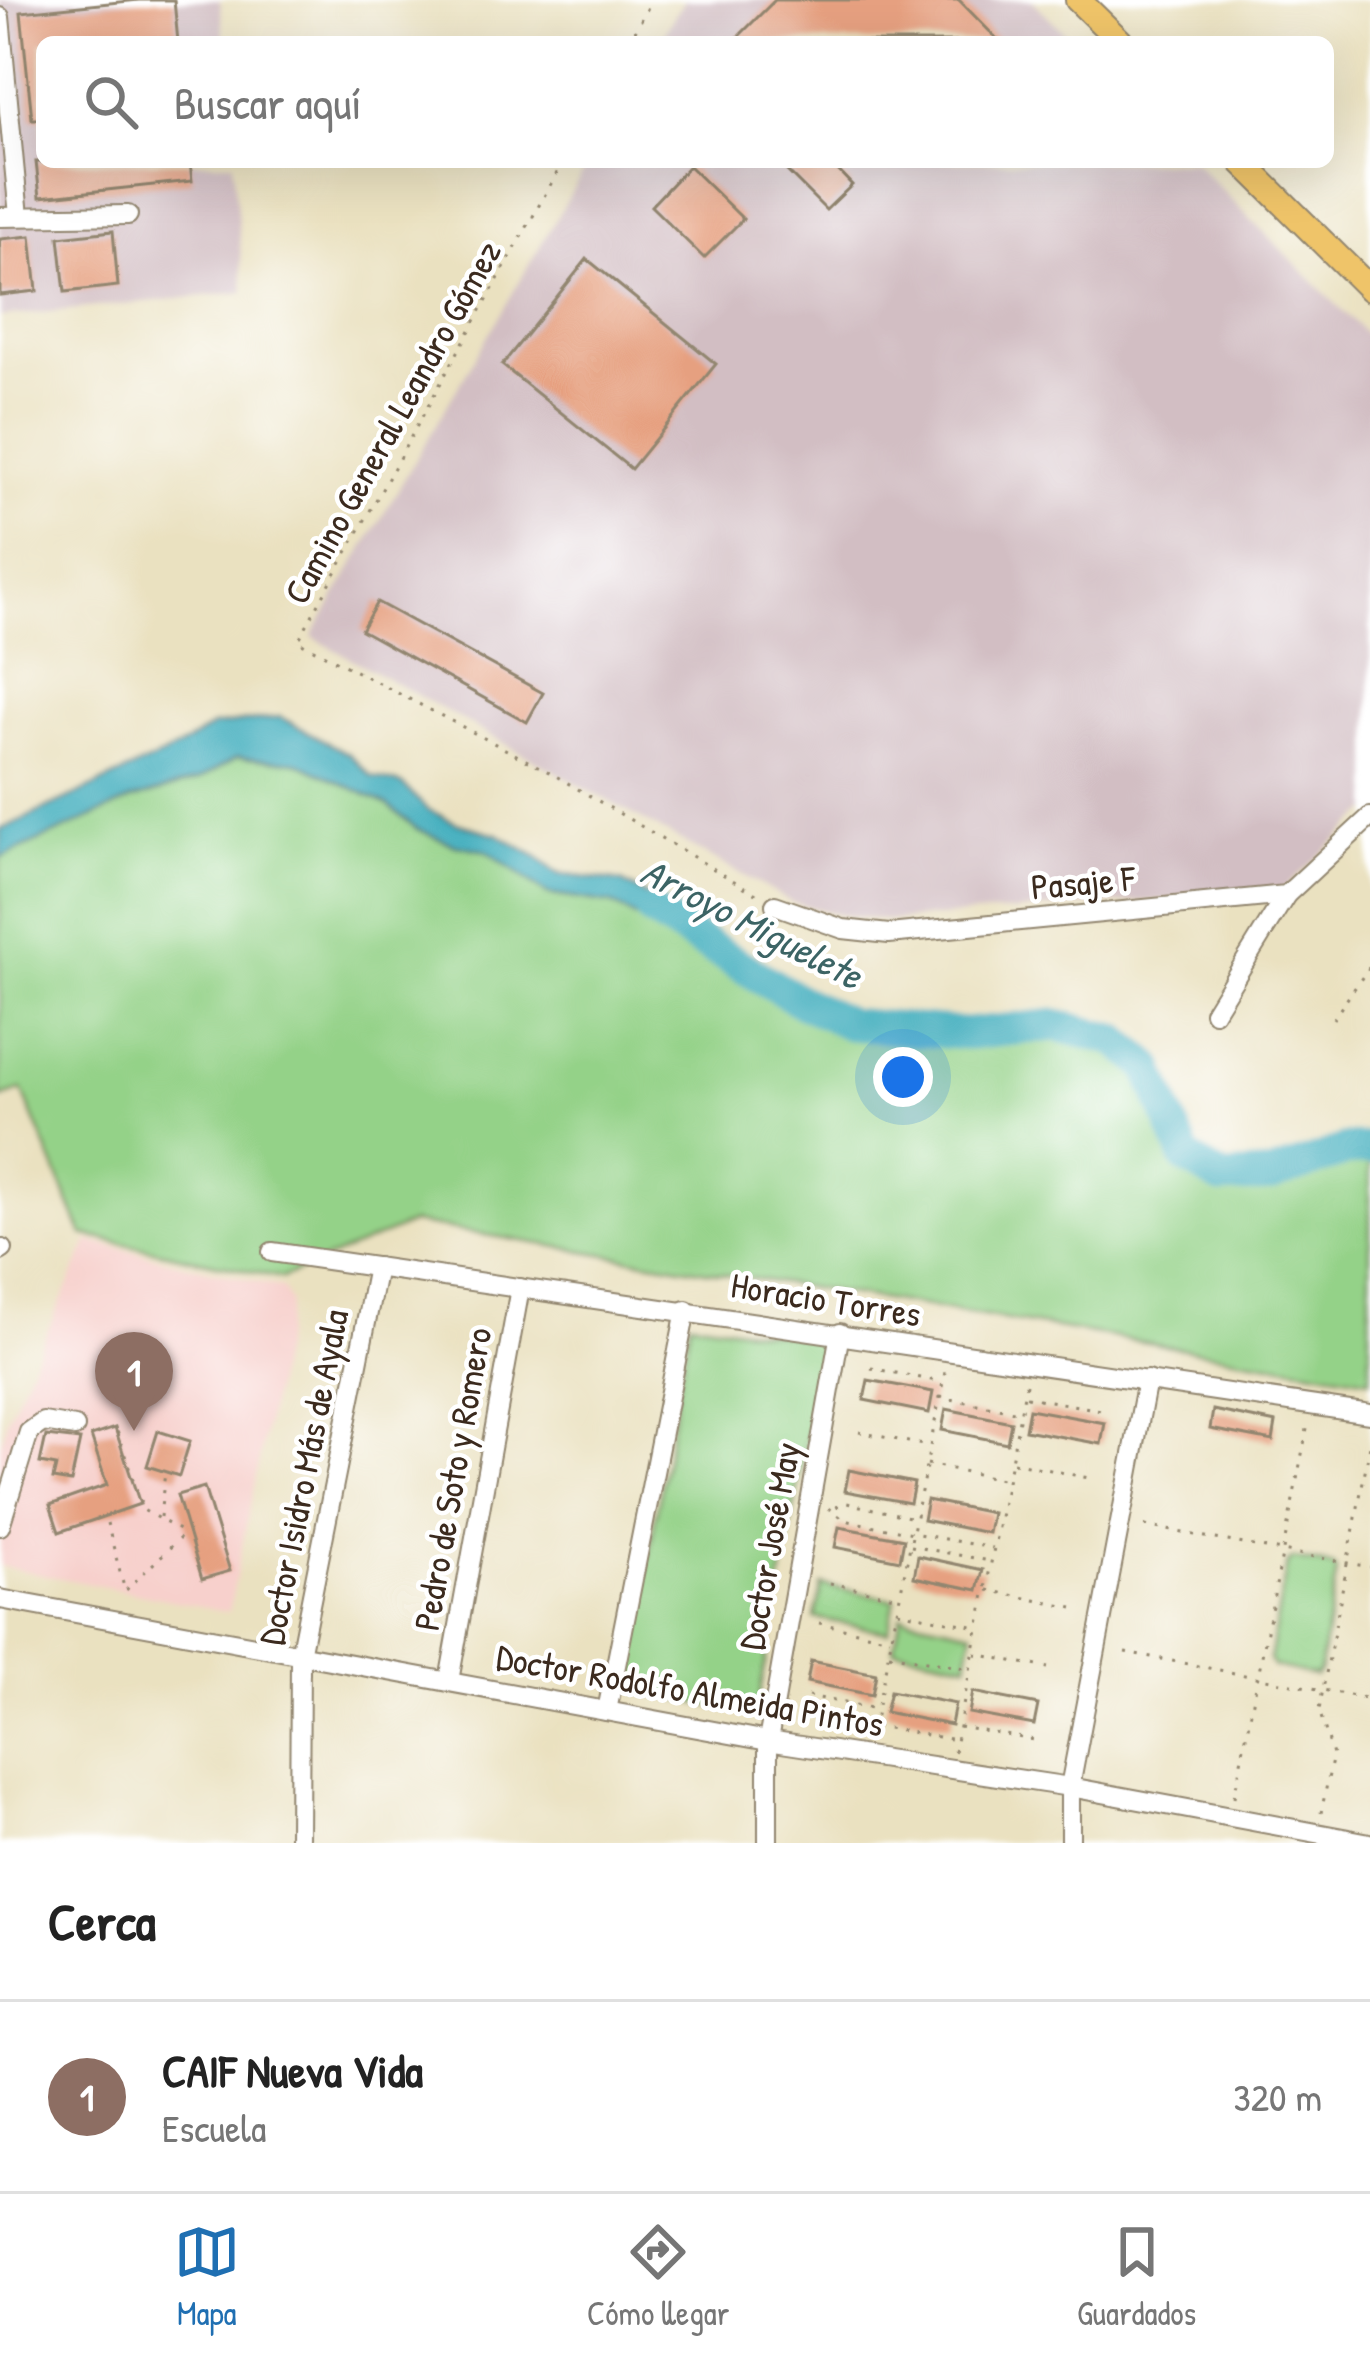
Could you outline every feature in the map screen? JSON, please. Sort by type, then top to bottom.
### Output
[{"type":"main road","points":[[1078,0],[1115,36]]},
{"type":"main road","points":[[1248,168],[1370,289]]},
{"type":"street","points":[[0,17],[9,217],[128,215]]},
{"type":"street","points":[[1214,1012],[1286,895],[1370,818]]},
{"type":"street","name":"Pasaje F","points":[[775,905],[843,928],[889,934],[1286,895]]},
{"type":"street","name":"Horacio Torres","points":[[272,1252],[1370,1414]]},
{"type":"street","name":"Doctor Isidro Más de Ayala","points":[[299,1843],[299,1655],[376,1268]]},
{"type":"street","name":"Pedro de Soto y Romero","points":[[449,1681],[520,1288]]},
{"type":"street","points":[[607,1711],[686,1310]]},
{"type":"street","name":"Doctor José May","points":[[768,1843],[768,1741],[840,1333]]},
{"type":"street","points":[[1070,1843],[1070,1787],[1147,1380]]},
{"type":"street","points":[[0,1526],[29,1432],[44,1422],[75,1427]]},
{"type":"street","name":"Doctor Rodolfo Almeida Pintos","points":[[0,1599],[768,1741],[1070,1787],[1370,1843]]},
{"type":"path","points":[[632,36],[652,0]]},
{"type":"path","name":"Camino General Leandro Gómez","points":[[560,168],[298,641],[549,772],[775,905]]},
{"type":"path","points":[[1333,1019],[1370,966]]},
{"type":"path","points":[[868,1756],[949,1353]]},
{"type":"path","points":[[951,1769],[1030,1365]]},
{"type":"path","points":[[872,1367],[943,1383]]},
{"type":"path","points":[[1024,1396],[1107,1411]]},
{"type":"path","points":[[940,1397],[1021,1412]]},
{"type":"path","points":[[1231,1815],[1312,1405]]},
{"type":"path","points":[[107,1523],[125,1591],[181,1537],[179,1530],[143,1510],[116,1428]]},
{"type":"path","points":[[859,1432],[930,1446]]},
{"type":"path","points":[[1317,1832],[1334,1755],[1319,1710],[1370,1445]]},
{"type":"path","points":[[1011,1462],[1093,1479]]},
{"type":"path","points":[[926,1464],[1007,1480]]},
{"type":"path","points":[[160,1519],[165,1472]]},
{"type":"path","points":[[832,1509],[847,1503],[916,1518]]},
{"type":"path","points":[[810,1504],[832,1509],[844,1520],[994,1548]]},
{"type":"path","points":[[1145,1526],[1370,1567]]},
{"type":"path","points":[[910,1546],[992,1562]]},
{"type":"path","points":[[830,1583],[900,1597]]},
{"type":"path","points":[[986,1590],[1073,1608]]},
{"type":"path","points":[[897,1611],[979,1627]]},
{"type":"path","points":[[819,1623],[892,1638]]},
{"type":"path","points":[[1125,1652],[1370,1699]]},
{"type":"path","points":[[889,1654],[970,1669]]},
{"type":"path","points":[[974,1654],[1048,1668]]},
{"type":"path","points":[[808,1696],[878,1709]]},
{"type":"path","points":[[874,1725],[956,1740]]},
{"type":"path","points":[[959,1727],[1034,1740]]},
{"type":"shaded area","points":[[0,0],[220,0],[223,36],[36,36],[36,168],[234,168],[244,292],[0,317]]},
{"type":"shaded area","points":[[684,0],[1032,0],[1068,36],[663,36]]},
{"type":"shaded area","points":[[586,168],[1200,168],[1370,338],[1370,810],[1281,891],[889,921],[793,903],[312,637]]},
{"type":"shaded area","points":[[89,1241],[283,1288],[290,1303],[229,1612],[0,1566],[0,1446],[8,1416]]},
{"type":"green space","points":[[237,757],[297,762],[388,805],[417,829],[487,851],[547,894],[613,904],[663,933],[690,937],[849,1024],[966,1034],[1055,1025],[1117,1040],[1149,1067],[1186,1158],[1221,1179],[1273,1176],[1346,1150],[1370,1148],[1370,1379],[412,1223],[282,1278],[83,1235],[22,1090],[0,1098],[0,858],[131,800],[198,780]]},
{"type":"green space","points":[[690,1321],[825,1340],[757,1709],[750,1713],[635,1691],[626,1684]]},
{"type":"green space","points":[[1293,1559],[1333,1566],[1337,1571],[1315,1676],[1274,1667],[1269,1660],[1287,1564]]},
{"type":"green space","points":[[822,1585],[895,1600],[888,1632],[815,1618]]},
{"type":"green space","points":[[901,1616],[973,1631],[967,1663],[894,1649]]},
{"type":"water","points":[[280,717],[349,754],[372,777],[402,784],[427,809],[497,834],[559,874],[621,882],[662,904],[690,937],[664,933],[612,904],[547,894],[487,851],[417,829],[388,805],[297,762],[237,757],[198,780],[131,800],[0,858],[0,830],[178,748],[213,726]]},
{"type":"building","points":[[174,0],[177,36],[36,36],[36,119],[32,119],[21,12]]},
{"type":"building","points":[[775,0],[959,0],[994,36],[739,36]]},
{"type":"building","points":[[37,168],[191,168],[192,181],[40,197]]},
{"type":"building","points":[[691,168],[743,219],[704,258],[651,206]]},
{"type":"building","points":[[784,168],[836,168],[852,185],[826,210]]},
{"type":"building","points":[[113,231],[118,286],[65,292],[59,237]]},
{"type":"building","points":[[31,236],[37,291],[0,295],[0,239]]},
{"type":"building","points":[[587,259],[716,364],[631,469],[502,365]]},
{"type":"building","points":[[377,602],[543,693],[527,722],[361,630]]},
{"type":"building","points":[[868,1380],[933,1392],[929,1413],[864,1400]]},
{"type":"building","points":[[946,1409],[1011,1422],[1007,1443],[942,1430]]},
{"type":"building","points":[[1029,1409],[1105,1423],[1101,1444],[1025,1430]]},
{"type":"building","points":[[1213,1410],[1276,1423],[1273,1441],[1210,1429]]},
{"type":"building","points":[[115,1428],[140,1504],[59,1532],[50,1505],[107,1485],[91,1436]]},
{"type":"building","points":[[158,1431],[190,1441],[179,1476],[147,1466]]},
{"type":"building","points":[[46,1436],[80,1440],[71,1482],[53,1479],[56,1466],[40,1463]]},
{"type":"building","points":[[849,1470],[914,1483],[910,1503],[845,1491]]},
{"type":"building","points":[[204,1487],[230,1571],[202,1579],[177,1495]]},
{"type":"building","points":[[927,1500],[992,1513],[988,1533],[923,1520]]},
{"type":"building","points":[[839,1527],[904,1539],[900,1560],[835,1547]]},
{"type":"building","points":[[918,1556],[983,1570],[978,1590],[914,1577]]},
{"type":"building","points":[[811,1661],[876,1674],[872,1695],[807,1682]]},
{"type":"building","points":[[890,1691],[955,1704],[951,1725],[885,1712]]},
{"type":"building","points":[[973,1692],[1038,1705],[1034,1725],[969,1713]]},
{"type":"waterway","name":"Arroyo Miguelete","points":[[652,912],[800,1001],[849,1024],[966,1034],[1055,1025],[1117,1040],[1149,1067],[1186,1158],[1221,1179],[1272,1176],[1346,1150],[1370,1148]]},
{"type":"place","name":"CAIF Nueva Vida","points":[[134,1431]]}]
